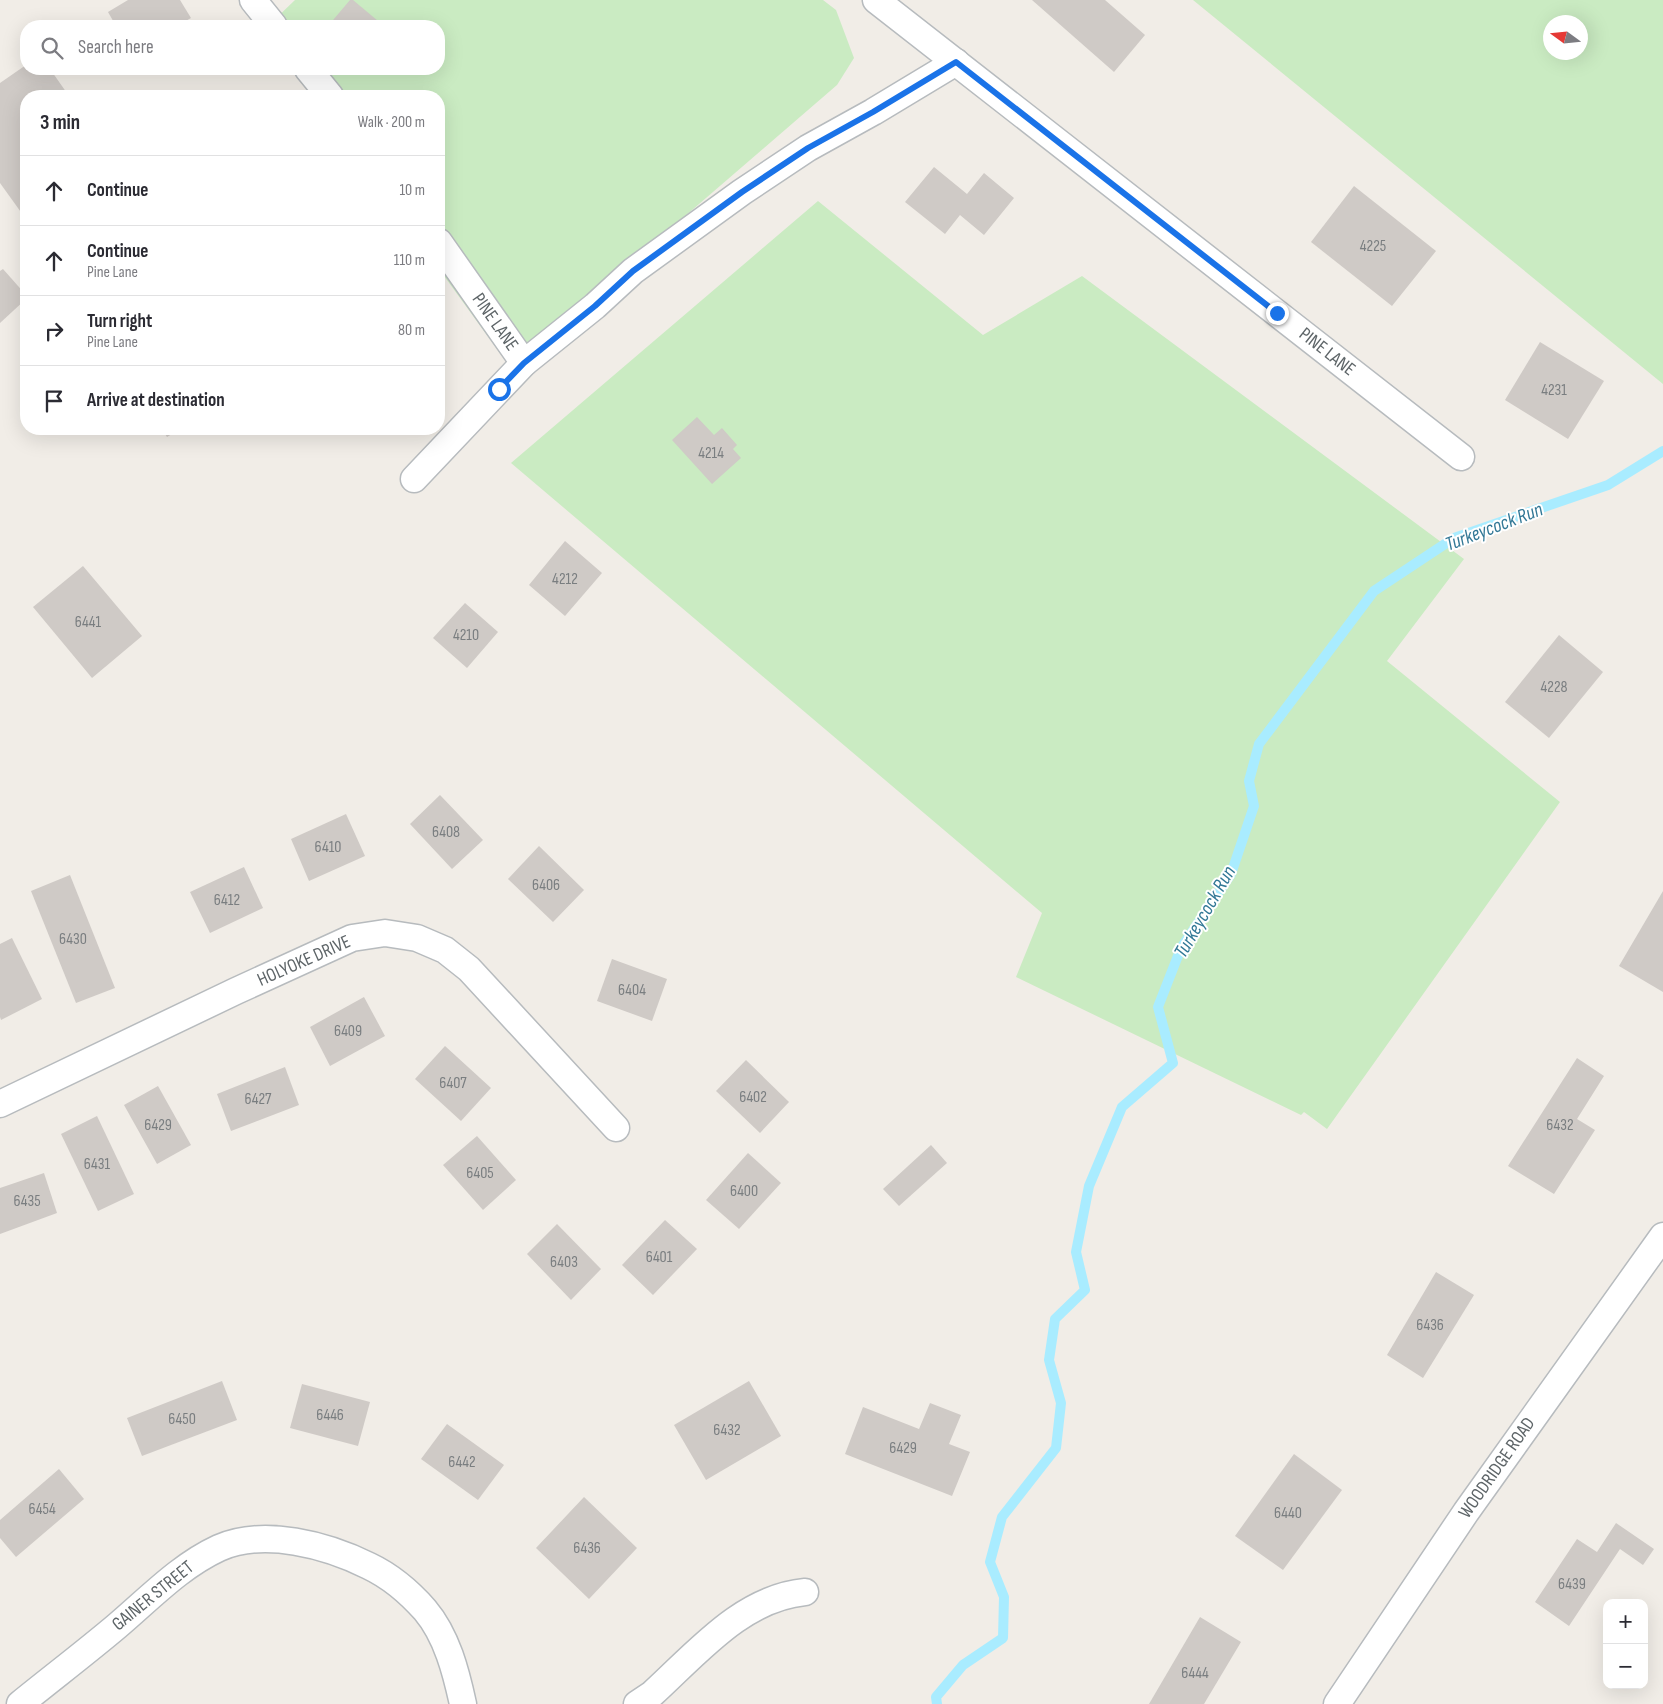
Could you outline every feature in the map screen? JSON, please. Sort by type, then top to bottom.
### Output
[{"type":"street","points":[[253,0],[269,20]]},
{"type":"street","name":"PINE LANE","points":[[876,0],[1461,457]]},
{"type":"street","name":"PINE LANE","points":[[445,251],[524,363],[595,306],[633,271],[742,192],[808,148],[873,112],[956,62]]},
{"type":"street","points":[[313,75],[325,90]]},
{"type":"street","points":[[414,479],[524,363]]},
{"type":"street","name":"HOLYOKE DRIVE","points":[[0,1104],[236,991],[352,938],[386,933],[417,938],[445,950],[469,969],[616,1128]]},
{"type":"street","name":"WOODRIDGE ROAD","points":[[1337,1704],[1466,1512],[1653,1263],[1663,1236]]},
{"type":"street","name":"GAINER STREET","points":[[20,1704],[118,1626],[184,1568],[220,1547],[252,1539],[283,1539],[332,1551],[370,1566],[400,1585],[426,1611],[442,1636],[458,1680],[463,1704]]},
{"type":"street","points":[[637,1704],[652,1694],[733,1620],[763,1603],[805,1592]]},
{"type":"green space","points":[[295,0],[823,0],[836,10],[854,58],[837,85],[510,367],[445,277],[445,90],[310,90],[298,75],[445,75],[445,20],[274,20]]},
{"type":"green space","points":[[1193,0],[1663,0],[1663,384]]},
{"type":"green space","points":[[818,201],[983,335],[1082,276],[1464,559],[1387,661],[1560,802],[1327,1129],[1304,1112],[1301,1115],[1016,977],[1042,913],[511,463]]},
{"type":"building","points":[[128,0],[180,0],[191,18],[188,20],[113,20],[108,12]]},
{"type":"building","points":[[350,0],[353,0],[377,20],[333,20]]},
{"type":"building","points":[[1032,0],[1105,0],[1145,35],[1114,72]]},
{"type":"building","points":[[20,69],[20,75],[54,75],[65,90],[20,90],[20,211],[0,183],[0,83]]},
{"type":"building","points":[[934,167],[967,194],[984,173],[1014,198],[984,235],[960,215],[945,234],[905,202]]},
{"type":"building","points":[[1354,186],[1436,251],[1392,306],[1311,242]]},
{"type":"building","points":[[3,269],[20,288],[20,305],[0,323],[0,271]]},
{"type":"building","points":[[1540,342],[1604,381],[1568,439],[1505,400]]},
{"type":"building","points":[[697,417],[714,435],[722,428],[737,445],[733,449],[741,458],[712,484],[672,440]]},
{"type":"building","points":[[565,541],[602,573],[565,616],[529,585]]},
{"type":"building","points":[[83,566],[142,636],[92,678],[33,607]]},
{"type":"building","points":[[465,603],[498,632],[467,668],[433,638]]},
{"type":"building","points":[[1559,635],[1603,672],[1549,738],[1505,702]]},
{"type":"building","points":[[440,795],[483,840],[452,869],[410,824]]},
{"type":"building","points":[[346,814],[365,856],[309,881],[291,839]]},
{"type":"building","points":[[539,846],[584,890],[553,922],[508,879]]},
{"type":"building","points":[[244,867],[263,908],[210,933],[190,892]]},
{"type":"building","points":[[70,875],[115,988],[76,1003],[31,891]]},
{"type":"building","points":[[1663,891],[1663,992],[1619,966]]},
{"type":"building","points":[[12,938],[42,999],[1,1020],[0,944]]},
{"type":"building","points":[[612,959],[667,979],[652,1021],[597,1001]]},
{"type":"building","points":[[364,997],[385,1036],[330,1066],[310,1027]]},
{"type":"building","points":[[445,1046],[491,1088],[461,1121],[415,1079]]},
{"type":"building","points":[[1577,1058],[1604,1076],[1577,1119],[1595,1130],[1554,1194],[1508,1166]]},
{"type":"building","points":[[746,1060],[789,1102],[760,1133],[716,1091]]},
{"type":"building","points":[[285,1067],[299,1105],[231,1131],[217,1094]]},
{"type":"building","points":[[158,1086],[191,1145],[157,1164],[124,1105]]},
{"type":"building","points":[[97,1116],[134,1194],[98,1211],[61,1134]]},
{"type":"building","points":[[477,1136],[516,1180],[483,1210],[443,1165]]},
{"type":"building","points":[[931,1145],[947,1163],[899,1206],[883,1189]]},
{"type":"building","points":[[748,1153],[781,1183],[739,1229],[706,1200]]},
{"type":"building","points":[[44,1173],[57,1213],[0,1234],[0,1188]]},
{"type":"building","points":[[665,1220],[697,1249],[653,1295],[622,1265]]},
{"type":"building","points":[[557,1224],[601,1269],[571,1300],[527,1254]]},
{"type":"building","points":[[1436,1272],[1474,1295],[1423,1378],[1387,1355]]},
{"type":"building","points":[[222,1381],[237,1420],[142,1456],[127,1418]]},
{"type":"building","points":[[749,1381],[781,1436],[706,1480],[674,1425]]},
{"type":"building","points":[[302,1384],[370,1402],[358,1446],[290,1428]]},
{"type":"building","points":[[930,1403],[961,1415],[949,1444],[970,1452],[952,1496],[845,1454],[863,1407],[919,1429]]},
{"type":"building","points":[[447,1424],[504,1465],[478,1500],[421,1459]]},
{"type":"building","points":[[1294,1454],[1342,1490],[1283,1570],[1235,1536]]},
{"type":"building","points":[[59,1469],[84,1499],[16,1557],[0,1538],[0,1520]]},
{"type":"building","points":[[584,1497],[637,1548],[589,1599],[536,1548]]},
{"type":"building","points":[[1616,1523],[1654,1549],[1643,1565],[1620,1549],[1569,1626],[1535,1602],[1577,1539],[1597,1552]]},
{"type":"building","points":[[1200,1617],[1241,1642],[1204,1704],[1149,1704]]},
{"type":"waterway","name":"Turkeycock Run","points":[[937,1704],[936,1697],[963,1665],[1003,1638],[1004,1597],[990,1562],[1002,1517],[1056,1448],[1061,1403],[1049,1360],[1055,1319],[1085,1290],[1076,1252],[1089,1186],[1122,1107],[1173,1063],[1158,1007],[1181,948],[1231,874],[1254,806],[1249,781],[1259,744],[1374,591],[1454,538],[1608,485],[1663,451]]},
{"type":"route","points":[[499,389],[524,363],[595,306],[633,271],[742,192],[808,148],[873,112],[956,62],[1277,313]]}]
